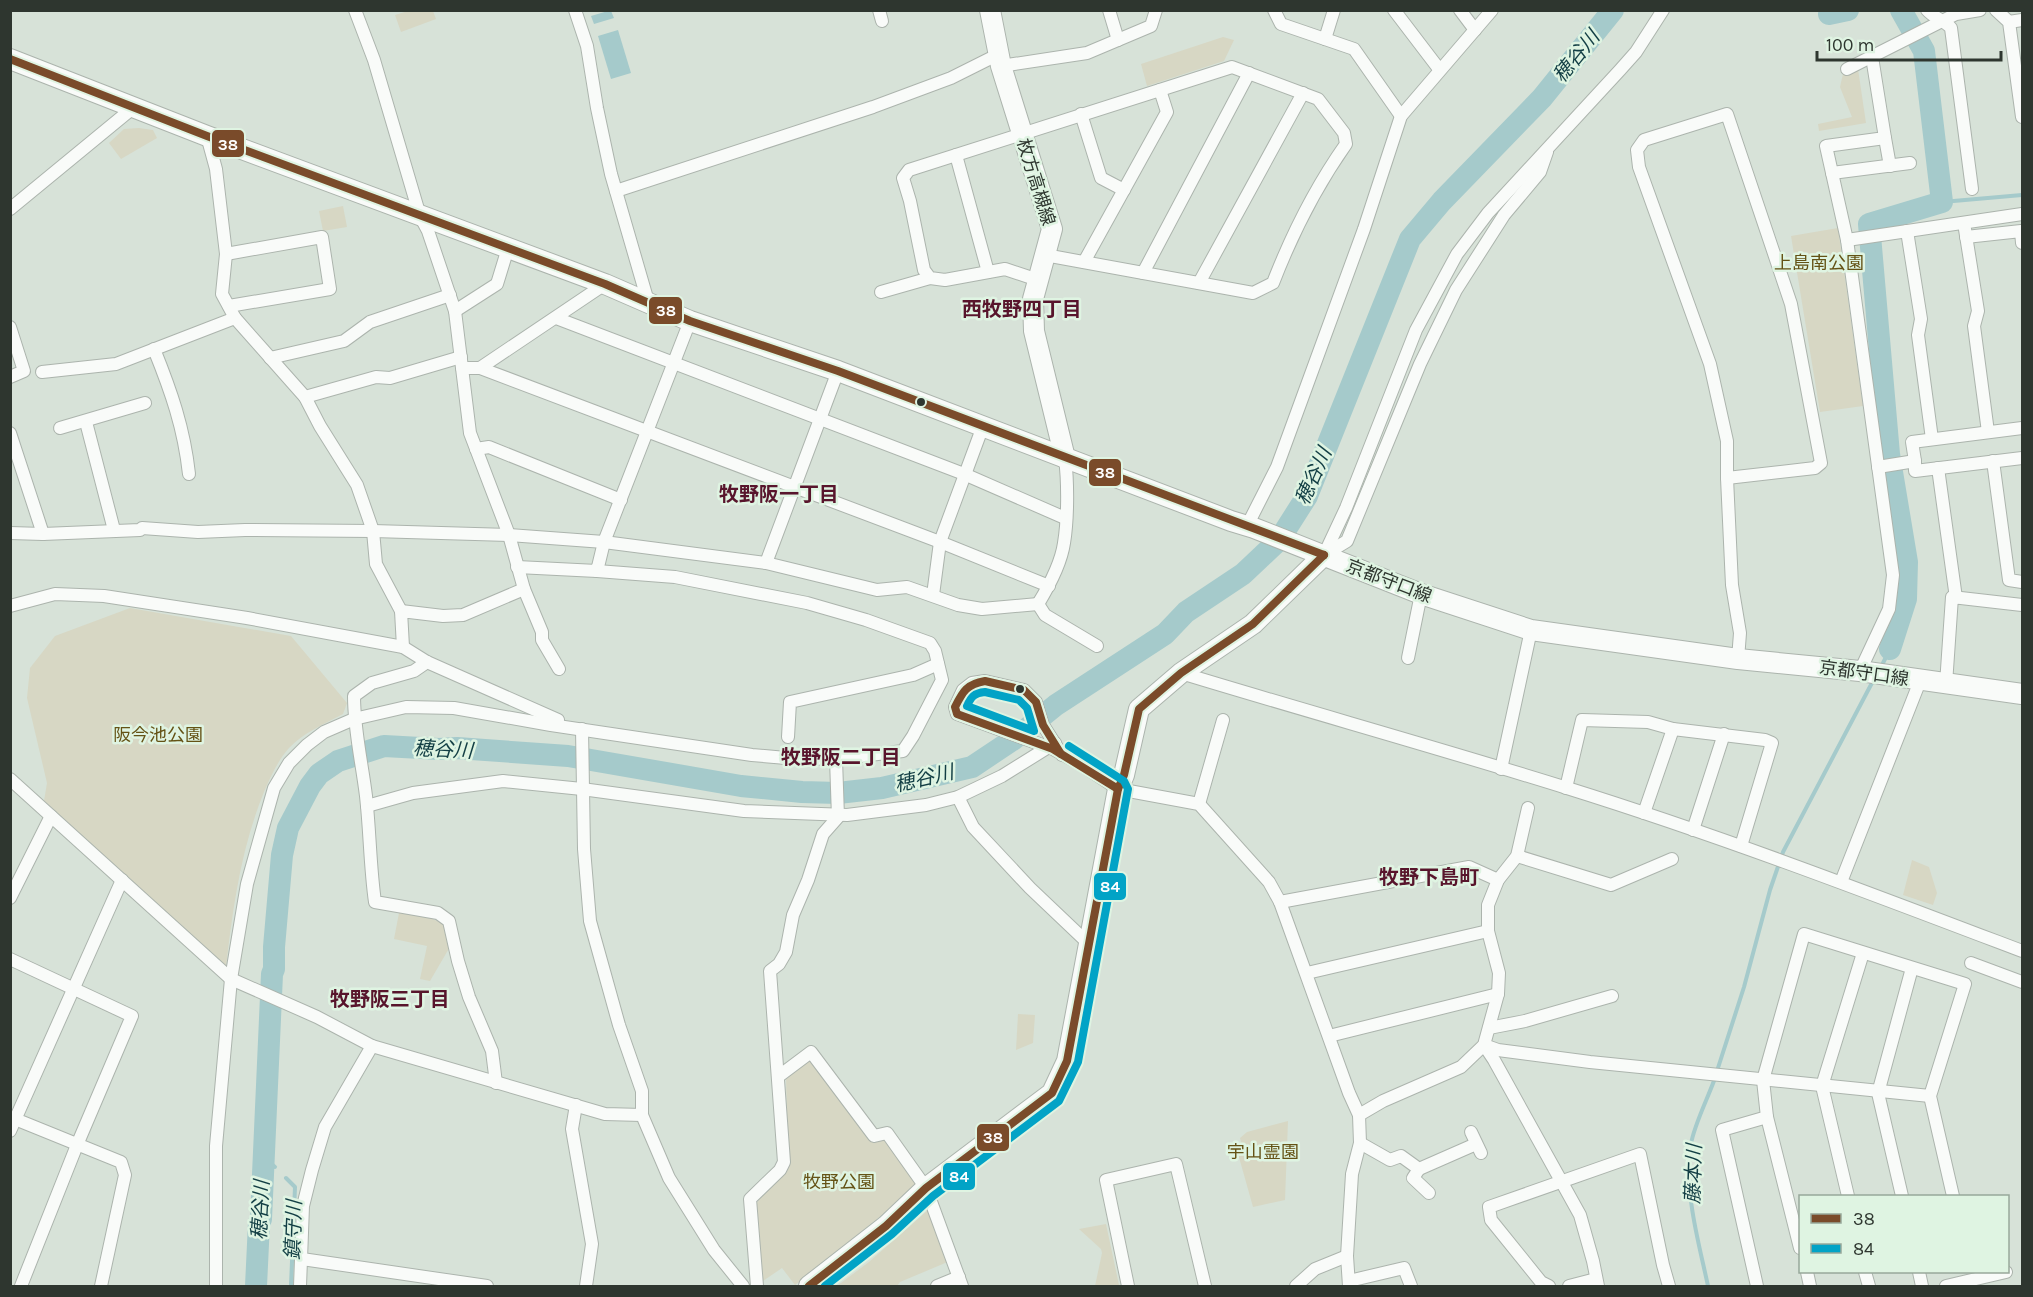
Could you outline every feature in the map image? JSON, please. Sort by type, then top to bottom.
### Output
[{"type":"main road","name":"枚方高槻線","points":[[990,10],[1000,60],[1052,229],[1033,300],[1034,331],[1065,458]]},
{"type":"main road","name":"京都守口線","points":[[10,59],[207,136],[605,284],[690,321],[838,371],[1300,545],[1421,594],[1531,630],[1738,659],[1873,673],[2022,694]]},
{"type":"main road","points":[[809,1287],[886,1226],[926,1188],[1052,1093],[1067,1061],[1118,789],[1124,775],[1138,709],[1181,673],[1253,624],[1324,555]]},
{"type":"street","points":[[356,10],[374,60],[420,216],[428,231],[455,311],[470,433],[509,535],[524,589],[542,632],[542,640],[559,669]]},
{"type":"street","points":[[575,10],[587,46],[597,108],[616,191],[649,305]]},
{"type":"street","points":[[1109,10],[1118,40]]},
{"type":"street","points":[[616,191],[873,107],[1000,60],[1087,53],[1151,26],[1156,10]]},
{"type":"street","points":[[1274,10],[1281,24],[1354,49],[1401,116]]},
{"type":"street","points":[[1325,39],[1334,10]]},
{"type":"street","points":[[1394,10],[1439,69]]},
{"type":"street","points":[[1460,10],[1475,30]]},
{"type":"street","points":[[1250,527],[1276,467],[1364,229],[1401,116],[1492,10]]},
{"type":"street","points":[[1324,555],[1346,508],[1416,330],[1457,254],[1488,213],[1636,52],[1663,10]]},
{"type":"street","points":[[1927,10],[1931,15],[1944,20],[1952,28],[1972,189]]},
{"type":"street","points":[[1847,69],[1956,14],[1980,10]]},
{"type":"street","points":[[1996,10],[2022,25]]},
{"type":"street","points":[[2018,21],[2022,117]]},
{"type":"street","points":[[1872,57],[1890,166]]},
{"type":"street","points":[[930,278],[924,270],[903,178],[909,170],[1232,67],[1318,99],[1344,133],[1346,144],[1326,172],[1303,213],[1273,283],[1253,293],[1045,255]]},
{"type":"street","points":[[1143,273],[1249,73]]},
{"type":"street","points":[[1084,262],[1167,112],[1160,90]]},
{"type":"street","points":[[1199,283],[1303,93]]},
{"type":"street","points":[[10,208],[134,107]]},
{"type":"street","points":[[1082,114],[1101,178],[1124,190]]},
{"type":"street","points":[[1727,478],[1815,468],[1821,463],[1791,304],[1727,114],[1644,140],[1637,150],[1639,167],[1710,364],[1727,441],[1727,478],[1732,585],[1740,633],[1738,659]]},
{"type":"street","points":[[207,136],[216,168],[226,254],[222,294],[235,318],[306,397],[320,426],[357,485],[373,531],[376,564],[401,611],[403,647]]},
{"type":"street","points":[[1873,673],[1889,609],[1893,575],[1847,240],[1826,146],[1885,138]]},
{"type":"street","points":[[1324,555],[1347,541],[1420,364],[1456,290],[1504,215],[1540,172],[1550,146]]},
{"type":"street","points":[[956,155],[988,273]]},
{"type":"street","points":[[1832,173],[1910,163]]},
{"type":"street","points":[[1847,240],[2022,214]]},
{"type":"street","points":[[1964,223],[1978,310],[1974,326],[1988,432]]},
{"type":"street","points":[[1907,231],[1921,319],[1918,335],[1932,440]]},
{"type":"street","points":[[1966,237],[2021,231],[2022,243]]},
{"type":"street","points":[[226,254],[322,237],[330,289],[229,306]]},
{"type":"street","points":[[455,311],[496,284],[508,248]]},
{"type":"street","points":[[881,292],[930,278],[945,280],[1005,269],[1038,280]]},
{"type":"street","points":[[480,368],[605,284]]},
{"type":"street","points":[[270,358],[344,341],[370,322],[450,295]]},
{"type":"street","points":[[42,372],[116,364],[235,318]]},
{"type":"street","points":[[556,318],[964,474],[1065,518]]},
{"type":"street","points":[[597,571],[604,542],[690,321]]},
{"type":"street","points":[[10,327],[24,371],[10,377]]},
{"type":"street","points":[[154,349],[174,399],[185,440],[189,474]]},
{"type":"street","points":[[306,397],[376,377],[390,378],[461,363],[480,368],[940,542],[1049,586]]},
{"type":"street","points":[[766,563],[838,371]]},
{"type":"street","points":[[60,428],[145,403]]},
{"type":"street","points":[[86,422],[114,530]]},
{"type":"street","points":[[933,595],[940,542],[983,426]]},
{"type":"street","points":[[2022,428],[1912,442],[1916,471],[2022,458]]},
{"type":"street","points":[[10,433],[43,534]]},
{"type":"street","points":[[476,449],[489,447],[621,500]]},
{"type":"street","points":[[1038,604],[1049,586],[1064,544],[1068,478],[1065,458]]},
{"type":"street","points":[[1878,467],[1915,461]]},
{"type":"street","points":[[1993,461],[2009,580],[2022,582]]},
{"type":"street","points":[[1938,468],[1956,598]]},
{"type":"street","points":[[10,533],[43,534],[140,530],[142,528],[198,532],[373,531],[509,535],[604,542],[766,563],[877,590],[907,587],[958,605],[982,609],[1038,604]]},
{"type":"street","points":[[216,1287],[216,1146],[231,979],[247,884],[274,788],[289,763],[307,745],[324,732],[354,718],[406,707],[454,708],[582,732],[728,753],[836,761],[903,751],[942,680],[935,651],[930,643],[866,620],[807,603],[675,578],[517,567]]},
{"type":"street","points":[[401,611],[443,616],[463,615],[524,589]]},
{"type":"street","points":[[10,606],[55,594],[104,596],[236,616],[403,647],[427,662],[582,732]]},
{"type":"street","points":[[1408,658],[1421,594]]},
{"type":"street","points":[[1946,684],[1952,597],[2022,605]]},
{"type":"street","points":[[1038,604],[1045,615],[1097,646]]},
{"type":"street","points":[[1501,769],[1531,630]]},
{"type":"street","points":[[427,662],[414,671],[372,683],[354,696],[354,718],[366,802],[370,870],[375,902],[438,913],[449,921],[469,997],[492,1051],[495,1083]]},
{"type":"street","points":[[788,737],[790,702],[913,675],[938,664]]},
{"type":"street","points":[[1181,673],[1644,813],[1773,856],[2022,951]]},
{"type":"street","points":[[1051,745],[1036,702],[1024,690],[985,681],[972,683],[963,690],[955,707],[957,714],[1051,745],[1062,755],[1118,789],[1199,804],[1269,882],[1280,902],[1348,1093],[1359,1115],[1360,1143],[1352,1174],[1347,1256],[1349,1284],[1404,1268],[1411,1287]]},
{"type":"street","points":[[1841,882],[1920,681]]},
{"type":"street","points":[[1199,804],[1223,720]]},
{"type":"street","points":[[1566,788],[1582,720],[1648,722],[1673,729],[1765,740],[1772,743],[1741,846]]},
{"type":"street","points":[[1392,725],[1395,730],[1412,736],[1417,744]]},
{"type":"street","points":[[1644,813],[1673,729]]},
{"type":"street","points":[[582,732],[582,788],[590,921],[619,1025],[642,1091],[642,1115],[673,1186],[714,1250],[743,1287]]},
{"type":"street","points":[[1693,830],[1724,734]]},
{"type":"street","points":[[366,802],[503,781],[582,788],[744,811],[839,811],[848,815],[891,810],[957,797],[994,780],[1051,745]]},
{"type":"street","points":[[757,1287],[750,1199],[780,1170],[784,1162],[771,971],[779,964],[786,952],[792,915],[808,880],[823,834],[836,821],[839,811],[836,761]]},
{"type":"street","points":[[10,779],[231,979],[317,1017],[372,1046],[605,1113],[642,1115]]},
{"type":"street","points":[[957,797],[973,827],[1030,888],[1090,945]]},
{"type":"street","points":[[1359,1115],[1383,1101],[1461,1067],[1484,1045],[1498,994],[1499,974],[1488,931],[1488,905],[1498,880],[1517,856],[1528,808]]},
{"type":"street","points":[[10,898],[51,816]]},
{"type":"street","points":[[1517,856],[1611,885],[1672,859]]},
{"type":"street","points":[[1280,902],[1469,867],[1498,880]]},
{"type":"street","points":[[101,1287],[125,1175],[121,1162],[12,1123],[122,880]]},
{"type":"street","points":[[1307,973],[1488,931]]},
{"type":"street","points":[[1799,1244],[1767,1117],[1763,1080],[1804,934],[1965,984],[1930,1096],[1953,1195]]},
{"type":"street","points":[[1848,1195],[1822,1086],[1863,953]]},
{"type":"street","points":[[10,959],[132,1016],[77,1145],[21,1287]]},
{"type":"street","points":[[1971,963],[2022,982]]},
{"type":"street","points":[[1902,1195],[1878,1092],[1912,968]]},
{"type":"street","points":[[1329,1036],[1498,994]]},
{"type":"street","points":[[1489,1028],[1525,1021],[1611,996]]},
{"type":"street","points":[[1484,1045],[1498,1050],[1590,1062],[1930,1096]]},
{"type":"street","points":[[1484,1045],[1580,1215],[1597,1283],[1569,1287]]},
{"type":"street","points":[[300,1287],[303,1206],[324,1128],[372,1046]]},
{"type":"street","points":[[779,1076],[811,1052],[874,1136],[887,1133],[926,1188],[961,1282],[938,1287]]},
{"type":"street","points":[[576,1105],[572,1129],[592,1244],[586,1287]]},
{"type":"street","points":[[1757,1287],[1722,1130],[1767,1117]]},
{"type":"street","points":[[1360,1143],[1390,1160],[1401,1156],[1419,1169]]},
{"type":"street","points":[[1429,1193],[1413,1178],[1419,1169],[1476,1143]]},
{"type":"street","points":[[1549,1287],[1541,1282],[1491,1220],[1490,1207],[1640,1154],[1663,1265],[1670,1287]]},
{"type":"street","points":[[1128,1287],[1106,1180],[1176,1164],[1205,1287]]},
{"type":"street","points":[[1296,1287],[1315,1269],[1347,1256]]},
{"type":"street","points":[[302,1259],[487,1287]]},
{"type":"street","points":[[1946,1287],[1971,1276],[1994,1273]]},
{"type":"green space","points":[[408,11],[433,11],[436,19],[401,32],[395,15]]},
{"type":"green space","points":[[1223,37],[1234,40],[1224,61],[1147,86],[1141,64]]},
{"type":"green space","points":[[1858,69],[1866,123],[1819,131],[1818,124],[1852,117],[1840,87],[1843,74]]},
{"type":"green space","points":[[124,129],[153,130],[157,138],[121,159],[109,143]]},
{"type":"green space","points":[[343,206],[347,227],[323,231],[319,211]]},
{"type":"green space","name":"上島南公園","points":[[1838,228],[1863,406],[1820,412],[1791,236]]},
{"type":"green space","name":"阪今池公園","points":[[130,608],[291,636],[347,703],[343,714],[307,733],[289,748],[269,781],[256,813],[244,856],[235,900],[226,967],[44,801],[47,783],[27,698],[30,668],[55,636]]},
{"type":"green space","points":[[1912,860],[1929,867],[1937,893],[1933,905],[1903,895]]},
{"type":"green space","points":[[399,913],[427,916],[443,924],[451,945],[430,981],[420,979],[427,946],[394,939]]},
{"type":"green space","points":[[1018,1014],[1035,1015],[1033,1043],[1016,1050]]},
{"type":"green space","name":"牧野公園","points":[[807,1059],[814,1061],[872,1139],[886,1142],[918,1186],[795,1285],[782,1268],[763,1281],[755,1206],[788,1168],[786,1075]]},
{"type":"green space","name":"宇山霊園","points":[[1288,1121],[1285,1200],[1253,1207],[1235,1143],[1241,1142],[1240,1138],[1247,1132]]},
{"type":"green space","name":"牧野公園","points":[[928,1210],[950,1261],[900,1282],[897,1286],[837,1286],[869,1262]]},
{"type":"green space","points":[[1106,1224],[1119,1285],[1095,1286],[1101,1249],[1079,1229]]},
{"type":"water","points":[[611,11],[614,18],[594,24],[591,16]]},
{"type":"water","points":[[618,30],[631,73],[611,79],[598,36]]},
{"type":"waterway","name":"穂谷川","points":[[256,1286],[272,974],[282,855],[288,828],[310,786],[319,774],[338,761],[384,746],[457,748],[568,756],[741,786],[802,792],[838,793],[882,788],[972,767],[1014,739],[1056,705],[1165,634],[1186,612],[1243,574],[1279,540],[1307,496],[1410,239],[1442,201],[1542,98],[1613,10]]},
{"type":"waterway","points":[[1829,14],[1848,10]]},
{"type":"waterway","points":[[1890,649],[1906,599],[1907,562],[1889,454],[1869,224],[1942,202],[1924,51],[1901,10]]},
{"type":"waterway","points":[[1942,202],[2022,195]]},
{"type":"waterway","points":[[1881,667],[1890,649]]},
{"type":"waterway","points":[[1717,1071],[1783,852],[1874,679]]},
{"type":"waterway","name":"藤本川","points":[[1708,1286],[1693,1216],[1689,1162],[1695,1128],[1715,1078]]},
{"type":"waterway","name":"鎮守川","points":[[265,1158],[275,1167]]},
{"type":"waterway","name":"鎮守川","points":[[286,1178],[295,1187],[291,1286]]},
{"type":"transit line","name":"38","points":[[10,59],[207,136],[605,284],[690,321],[838,371],[1324,555]]},
{"type":"transit line","name":"38","points":[[809,1286],[886,1226],[926,1188],[1052,1093],[1067,1061],[1118,789],[1124,775],[1139,709],[1181,673],[1253,624],[1324,555]]},
{"type":"transit line","name":"38","points":[[985,681],[1024,690],[1036,702],[1043,725],[1061,754],[957,714],[955,707],[963,693],[970,686],[985,681]]},
{"type":"transit line","name":"84","points":[[985,692],[1019,700],[1027,708],[1034,731],[967,706],[973,696],[985,692]]},
{"type":"transit line","name":"84","points":[[825,1286],[892,1234],[933,1196],[1059,1101],[1078,1062],[1128,789],[1124,781],[1069,746]]},
{"type":"transit line","name":"38","points":[[1061,754],[1118,789]]},
{"type":"district","name":"西牧野四丁目","points":[[1022,309]]},
{"type":"district","name":"牧野阪一丁目","points":[[779,494]]},
{"type":"district","name":"牧野阪二丁目","points":[[841,757]]},
{"type":"district","name":"牧野下島町","points":[[1429,877]]},
{"type":"district","name":"牧野阪三丁目","points":[[390,999]]}]
